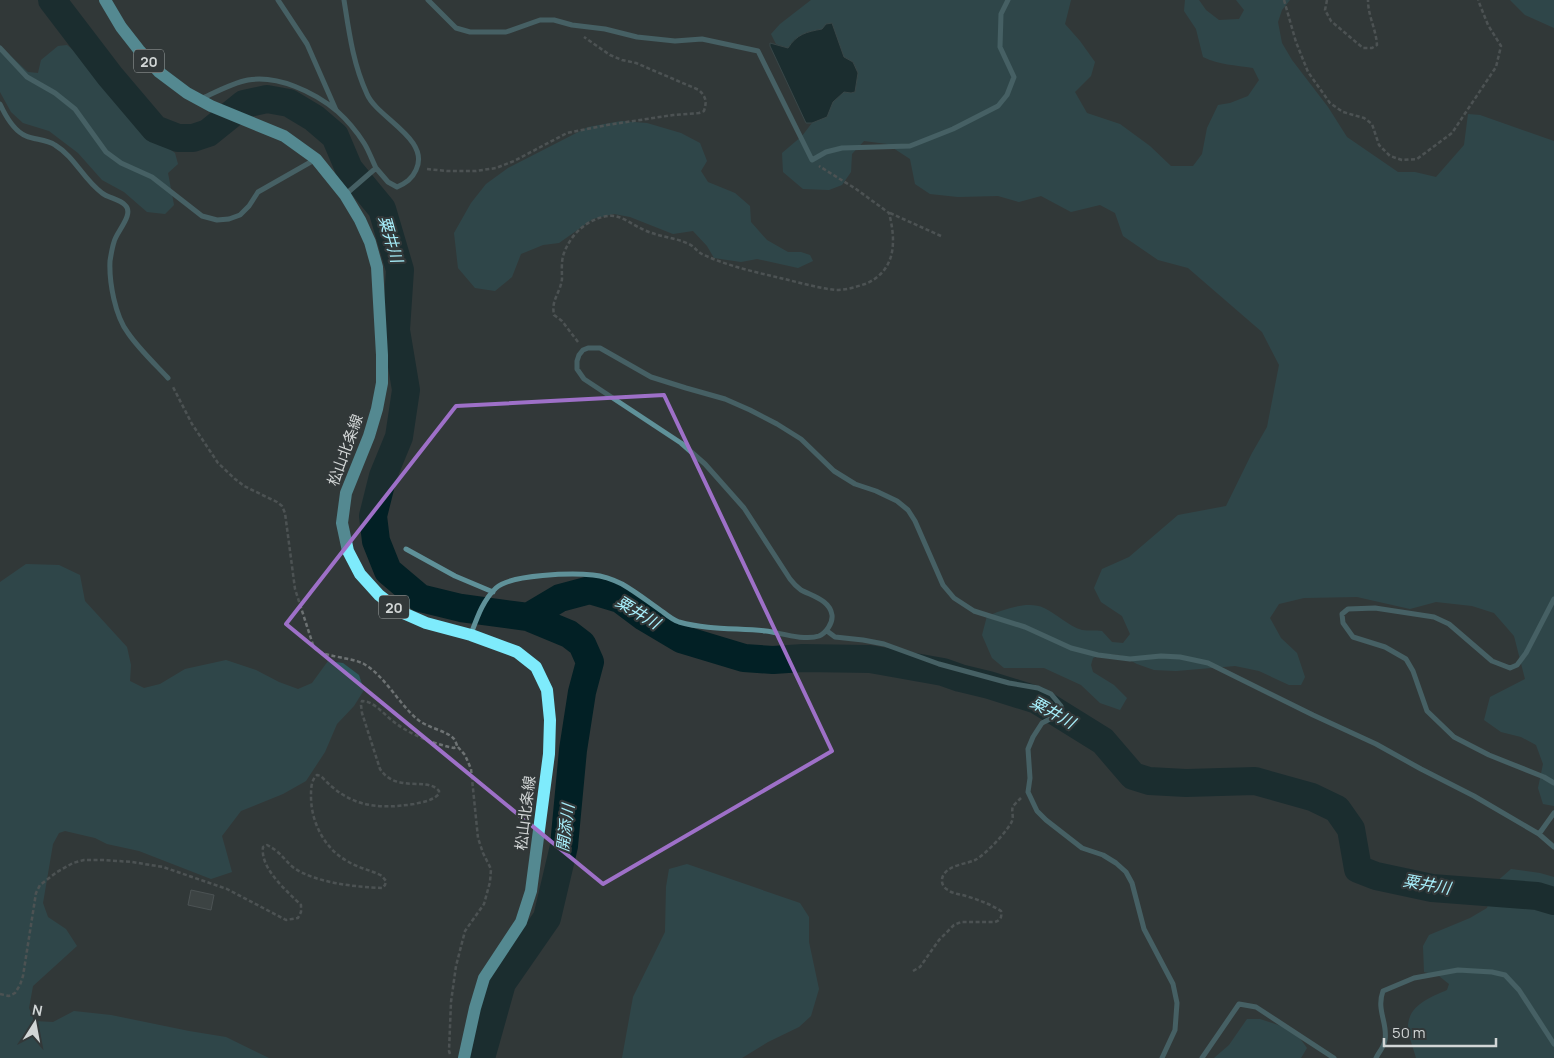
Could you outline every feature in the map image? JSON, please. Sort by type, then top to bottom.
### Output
[{"type":"main road","name":"松山北条線","points":[[105,0],[121,28],[159,72],[206,103],[284,136],[316,159],[349,190],[370,242],[377,267],[382,383],[369,436],[346,493],[342,523],[348,551],[360,574],[379,595],[401,612],[517,652],[536,667],[547,690],[550,720],[549,754],[531,892],[521,922],[484,978],[464,1058]]},
{"type":"street","points":[[278,0],[307,44],[337,110]]},
{"type":"street","points":[[206,103],[214,92],[248,80],[284,82],[307,92],[337,110],[366,145],[374,169],[388,182],[396,186],[406,184],[418,168],[418,154],[415,144],[382,114],[368,97],[350,40],[344,0]]},
{"type":"street","points":[[428,0],[456,28],[470,32],[506,32],[540,20],[554,20],[637,37],[675,41],[702,39],[758,51],[812,160],[826,152],[842,148],[910,146],[953,129],[998,106],[1007,95],[1014,77],[1000,47],[1001,14],[1008,0]]},
{"type":"street","points":[[0,48],[27,77],[55,93],[75,109],[106,152],[121,163],[152,177],[202,216],[217,220],[229,219],[240,215],[249,206],[258,192],[316,159]]},
{"type":"street","points":[[0,104],[6,118],[24,135],[54,144],[67,154],[103,195],[125,204],[128,216],[114,240],[110,262],[116,310],[127,332],[168,378]]},
{"type":"street","points":[[349,190],[374,169]]},
{"type":"street","points":[[471,635],[485,601],[498,586],[532,577],[569,574],[594,575],[607,578],[622,584],[677,621],[719,629],[808,637],[819,636],[827,631],[832,620],[832,613],[826,603],[812,594],[799,589],[790,579],[744,508],[705,464],[681,443],[584,379],[577,370],[577,361],[583,350],[600,348],[651,377],[726,399],[750,410],[777,424],[801,440],[834,471],[855,484],[897,501],[908,510],[915,521],[943,585],[954,598],[974,611],[1025,627],[1071,648],[1098,655],[1130,659],[1161,656],[1180,657],[1208,663],[1313,716],[1376,744],[1474,796],[1539,834],[1554,847]]},
{"type":"street","points":[[406,549],[455,576],[493,592]]},
{"type":"street","points":[[1554,599],[1526,652],[1517,664],[1510,668],[1492,661],[1449,624],[1434,617],[1375,608],[1348,609],[1342,614],[1343,623],[1353,637],[1385,647],[1406,660],[1413,671],[1427,710],[1454,737],[1489,755],[1544,777],[1554,783]]},
{"type":"street","points":[[827,631],[835,636],[884,644],[939,664],[1009,683],[1038,688],[1051,694],[1061,706],[1052,718],[1042,723],[1028,749],[1030,778],[1028,792],[1037,811],[1046,820],[1082,848],[1102,855],[1116,863],[1126,872],[1132,882],[1144,929],[1174,984],[1177,1002],[1175,1030],[1162,1058]]},
{"type":"street","points":[[1539,834],[1554,813]]},
{"type":"street","points":[[1376,1058],[1383,1046],[1385,1037],[1379,1000],[1383,991],[1414,978],[1458,970],[1492,972],[1505,975],[1519,990],[1554,1044]]},
{"type":"street","points":[[1202,1058],[1240,1004],[1256,1007],[1334,1058]]},
{"type":"path","points":[[1284,0],[1296,42],[1308,72],[1330,103],[1343,112],[1364,118],[1372,124],[1379,145],[1390,156],[1402,160],[1417,159],[1452,133],[1496,67],[1501,46],[1488,25],[1478,0]]},
{"type":"path","points":[[1327,0],[1325,10],[1331,21],[1363,48],[1372,48],[1377,45],[1368,11],[1368,0]]},
{"type":"path","points":[[418,168],[447,171],[476,171],[496,168],[514,162],[567,133],[607,125],[699,113],[704,110],[706,102],[704,95],[699,90],[636,62],[622,60],[610,55],[575,30],[572,25]]},
{"type":"path","points":[[812,160],[889,213],[941,236]]},
{"type":"path","points":[[583,350],[562,321],[554,316],[552,306],[562,281],[563,254],[581,226],[593,220],[609,215],[626,220],[660,237],[676,239],[692,246],[702,255],[751,272],[837,290],[856,287],[873,281],[884,272],[890,261],[892,248],[892,227],[889,213]]},
{"type":"path","points":[[168,378],[192,424],[218,463],[235,480],[282,506],[286,514],[295,589],[314,648],[318,652],[348,658],[366,665],[375,672],[418,720],[454,739],[465,755],[471,769],[478,838],[491,868],[490,882],[484,904],[465,931],[456,966],[451,1002],[449,1051],[451,1058]]},
{"type":"path","points":[[0,994],[9,996],[20,985],[36,893],[40,885],[73,863],[84,860],[104,860],[163,867],[227,889],[286,920],[298,918],[301,912],[301,905],[267,867],[262,853],[263,847],[267,846],[280,852],[294,867],[318,879],[371,888],[382,888],[386,881],[382,876],[347,862],[335,853],[320,834],[315,821],[311,799],[314,777],[317,775],[321,776],[339,794],[351,800],[376,806],[399,806],[424,802],[435,798],[439,794],[437,788],[427,785],[398,783],[385,777],[380,770],[362,714],[360,705],[362,701],[373,704],[394,722],[424,740],[454,748],[457,746]]},
{"type":"path","points":[[913,971],[920,967],[939,940],[954,925],[961,922],[995,922],[1002,916],[1001,911],[989,904],[949,892],[944,887],[942,881],[944,873],[952,868],[976,860],[984,854],[1009,826],[1012,821],[1013,806],[1028,792]]},
{"type":"highlighted area","points":[[664,395],[832,751],[603,884],[286,624],[456,406]]},
{"type":"shaded area","points":[[811,0],[1071,0],[1065,24],[1095,62],[1091,76],[1075,92],[1087,113],[1120,124],[1150,146],[1171,166],[1193,166],[1202,154],[1207,128],[1218,105],[1230,103],[1248,96],[1259,80],[1253,68],[1222,63],[1203,57],[1196,29],[1184,11],[1185,0],[1199,0],[1206,10],[1219,20],[1239,19],[1244,10],[1236,0],[1290,0],[1282,10],[1278,22],[1282,43],[1292,60],[1328,107],[1347,137],[1398,172],[1415,172],[1436,177],[1464,145],[1468,114],[1480,115],[1554,141],[1554,806],[1543,804],[1538,788],[1543,764],[1536,745],[1521,737],[1501,732],[1484,720],[1490,697],[1525,679],[1514,636],[1494,613],[1472,606],[1436,602],[1410,609],[1357,597],[1304,598],[1279,604],[1270,618],[1281,638],[1297,653],[1305,677],[1301,685],[1289,685],[1259,671],[1235,666],[1176,671],[1154,670],[1120,655],[1103,654],[1093,658],[1091,665],[1093,672],[1114,685],[1127,698],[1120,710],[1100,703],[1081,685],[1044,668],[1004,668],[992,658],[982,635],[987,616],[1023,605],[1044,608],[1077,628],[1102,631],[1112,642],[1123,643],[1130,634],[1122,616],[1101,602],[1094,588],[1102,569],[1129,557],[1178,515],[1226,506],[1267,427],[1279,365],[1262,332],[1188,268],[1158,260],[1123,236],[1115,213],[1100,205],[1071,212],[1041,196],[1019,202],[998,196],[958,197],[930,194],[915,184],[910,159],[887,144],[864,141],[852,154],[851,172],[842,185],[829,190],[803,189],[783,172],[782,153],[802,136],[812,123],[827,116],[833,102],[844,92],[855,92],[858,73],[853,62],[844,57],[840,46],[822,29],[807,32],[788,48],[776,44],[771,34],[780,24]]},
{"type":"shaded area","points":[[1510,0],[1554,0],[1554,28],[1525,15]]},
{"type":"shaded area","points":[[832,23],[844,57],[853,62],[858,73],[855,92],[844,92],[833,102],[827,117],[812,123],[806,123],[770,43],[788,48],[802,34],[822,29],[826,24]]},
{"type":"shaded area","points":[[67,45],[89,63],[120,107],[145,131],[175,153],[178,164],[168,173],[174,205],[165,214],[147,212],[124,192],[102,180],[78,153],[49,131],[23,123],[11,112],[0,92],[0,46],[28,72],[38,73],[41,60],[58,46]]},
{"type":"shaded area","points":[[621,121],[647,123],[681,133],[700,143],[707,161],[701,171],[708,182],[735,193],[750,206],[751,222],[767,240],[788,252],[801,252],[810,255],[813,261],[798,268],[757,259],[741,262],[714,258],[707,246],[693,231],[673,234],[630,217],[614,214],[593,219],[559,243],[543,245],[521,254],[512,277],[495,291],[475,288],[458,268],[454,233],[471,203],[486,184],[508,168],[588,127]]},
{"type":"shaded area","points":[[26,564],[59,565],[80,575],[85,601],[127,647],[131,665],[130,681],[144,688],[160,684],[185,669],[226,660],[256,670],[298,689],[312,683],[328,661],[343,663],[359,675],[364,690],[354,706],[337,724],[325,752],[306,781],[283,794],[241,811],[222,836],[232,872],[211,879],[139,851],[107,844],[95,838],[65,831],[59,833],[53,844],[43,903],[48,917],[66,929],[77,946],[33,986],[29,1008],[34,1021],[53,1022],[74,1011],[111,1015],[226,1037],[269,1058],[0,1058],[0,582]]},
{"type":"shaded area","points":[[687,864],[800,903],[809,917],[809,942],[819,989],[811,1016],[799,1027],[768,1042],[742,1058],[622,1058],[633,997],[665,932],[666,887],[669,869]]},
{"type":"shaded area","points":[[1511,869],[1554,877],[1554,1058],[1416,1058],[1408,1030],[1409,1019],[1416,1007],[1447,990],[1449,984],[1439,976],[1424,972],[1423,946],[1429,935],[1470,918],[1487,908],[1494,884]]},
{"type":"shaded area","points":[[1247,1019],[1260,1019],[1284,1027],[1299,1037],[1307,1048],[1301,1058],[1214,1058],[1229,1045]]},
{"type":"building","points":[[191,890],[214,895],[211,910],[188,905]]},
{"type":"waterway","name":"粟井川","points":[[52,0],[110,76],[155,129],[178,138],[193,138],[208,133],[244,104],[267,99],[289,103],[314,118],[335,136],[349,169],[382,209],[400,270],[396,330],[406,390],[399,437],[383,476],[373,516],[376,541],[388,571],[420,598],[461,608],[528,617],[560,598],[590,590],[620,599],[644,617],[681,639],[744,658],[773,660],[803,658],[870,659],[943,672],[1037,700],[1103,741],[1133,776],[1149,781],[1186,783],[1255,781],[1312,797],[1337,809],[1351,829],[1358,869],[1376,876],[1432,888],[1537,896],[1554,901]]},
{"type":"waterway","name":"開添川","points":[[481,1058],[502,983],[547,918],[564,846],[573,750],[582,692],[590,662],[582,644],[569,634],[528,617]]}]
